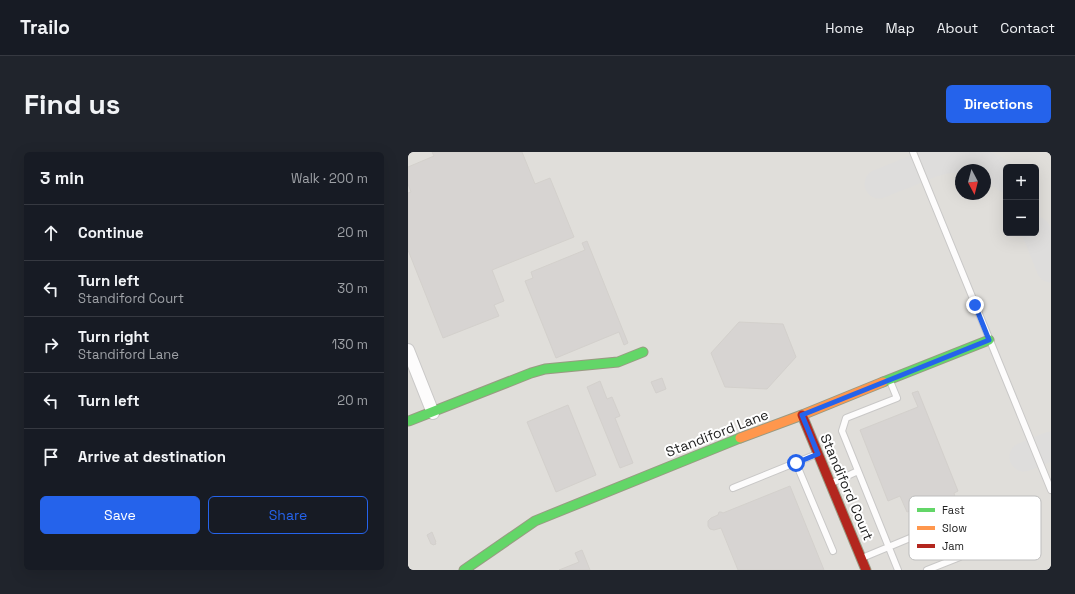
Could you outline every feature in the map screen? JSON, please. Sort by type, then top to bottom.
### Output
[{"type":"street","name":"Standiford Lane","points":[[464,570],[535,521],[989,340]]},
{"type":"street","points":[[408,350],[433,413]]},
{"type":"street","points":[[409,421],[433,413],[531,373],[545,370],[618,362],[643,352]]},
{"type":"street","name":"Standiford Court","points":[[802,415],[866,570]]},
{"type":"lane","points":[[913,152],[1051,490]]},
{"type":"lane","points":[[889,380],[897,398],[846,418],[842,431],[898,570]]},
{"type":"lane","points":[[733,488],[818,454]]},
{"type":"lane","points":[[796,463],[833,551]]},
{"type":"lane","points":[[831,483],[858,471]]},
{"type":"lane","points":[[862,559],[909,539]]},
{"type":"lane","points":[[927,570],[952,560]]},
{"type":"shaded area","points":[[408,152],[1051,152],[1051,570],[408,570]]},
{"type":"building","points":[[432,152],[522,152],[535,184],[550,178],[574,237],[492,270],[504,301],[494,305],[499,316],[443,338],[408,250],[408,193],[411,192],[408,184],[408,167],[434,156]]},
{"type":"building","points":[[587,241],[628,343],[624,345],[619,332],[556,358],[525,281],[533,278],[531,272],[585,250],[582,243]]},
{"type":"building","points":[[739,322],[783,324],[796,357],[767,389],[725,387],[711,353]]},
{"type":"building","points":[[662,378],[666,389],[656,393],[651,382]]},
{"type":"building","points":[[600,381],[607,399],[612,397],[620,416],[615,418],[633,463],[620,468],[587,387]]},
{"type":"building","points":[[918,391],[958,491],[954,493],[955,496],[909,496],[909,511],[907,512],[900,496],[888,501],[860,430],[918,407],[912,393]]},
{"type":"building","points":[[568,405],[596,475],[556,492],[527,422]]},
{"type":"building","points":[[790,486],[824,570],[738,570],[721,528],[714,530],[710,529],[708,526],[708,521],[718,515],[719,512],[723,513]]},
{"type":"building","points":[[432,532],[436,542],[436,544],[433,545],[431,544],[427,535]]},
{"type":"building","points":[[582,550],[590,570],[559,570],[579,562],[575,553]]},
{"type":"taxiway","points":[[879,184],[934,162],[953,158],[972,160],[981,163],[1003,176]]},
{"type":"taxiway","points":[[1038,236],[1051,268]]},
{"type":"taxiway","points":[[1024,457],[1051,446]]},
{"type":"traffic: fast","points":[[883,382],[989,340]]},
{"type":"traffic: fast","points":[[409,421],[531,373],[545,369],[618,362],[643,352]]},
{"type":"traffic: fast","points":[[464,570],[535,521],[740,438]]},
{"type":"traffic: slow","points":[[740,438],[883,382]]},
{"type":"traffic: jam","points":[[802,415],[866,570]]},
{"type":"route","points":[[796,463],[818,454],[802,415],[989,340],[975,305]]}]
